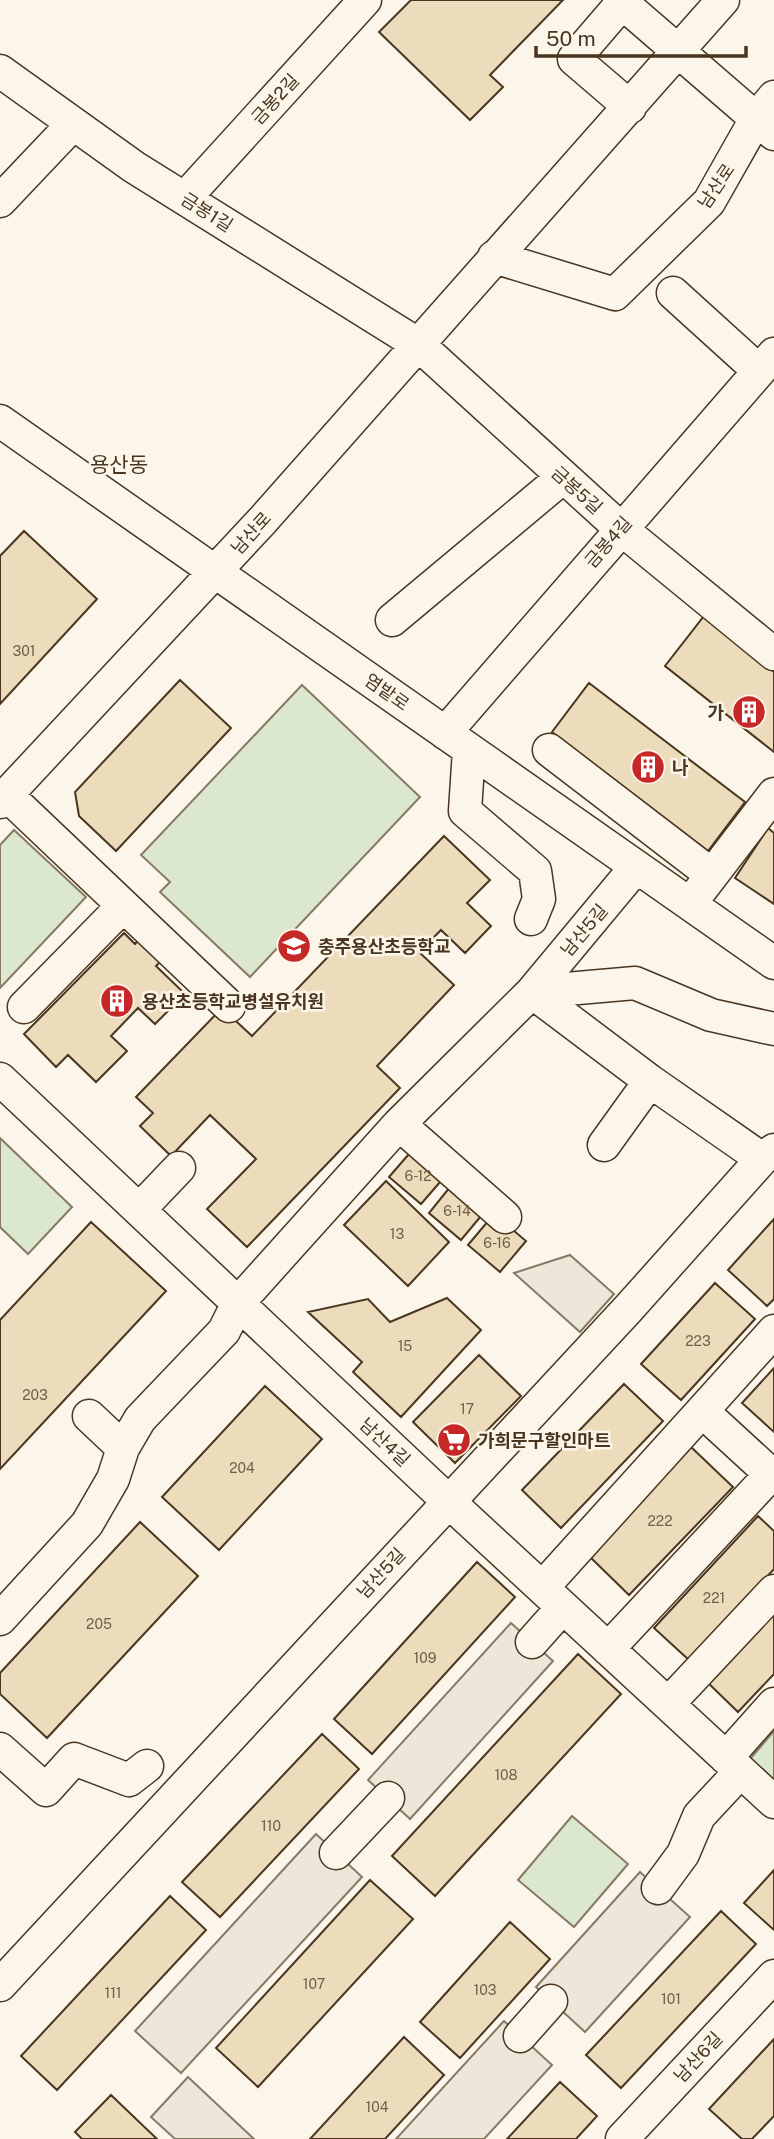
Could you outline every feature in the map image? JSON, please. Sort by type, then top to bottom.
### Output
[{"type":"street","name":"금봉2길","points":[[185,198],[365,0]]},
{"type":"street","name":"남산로","points":[[3,799],[215,573],[723,0]]},
{"type":"street","points":[[630,107],[574,59],[620,1],[677,52],[768,116]]},
{"type":"street","name":"금봉1길","points":[[0,71],[73,124],[185,198],[419,345]]},
{"type":"street","name":"남산로","points":[[494,257],[615,294],[709,202],[768,116]]},
{"type":"street","points":[[0,201],[73,124]]},
{"type":"street","points":[[673,293],[767,363]]},
{"type":"street","name":"금봉5길","points":[[419,345],[562,478],[774,654]]},
{"type":"street","name":"금봉4길","points":[[457,741],[620,528],[767,363]]},
{"type":"street","name":"염밭로","points":[[0,421],[774,962]]},
{"type":"street","points":[[392,620],[562,478]]},
{"type":"street","points":[[457,741],[465,811],[535,871],[539,899],[531,919]]},
{"type":"street","points":[[549,750],[712,875]]},
{"type":"street","points":[[690,904],[774,794]]},
{"type":"street","points":[[3,799],[123,906],[229,1006]]},
{"type":"street","name":"남산5길","points":[[0,1619],[88,1524],[113,1479],[123,1448],[140,1419],[224,1331],[238,1303],[399,1124],[532,992],[636,867]]},
{"type":"street","points":[[23,1007],[123,906]]},
{"type":"street","points":[[532,992],[635,984],[710,1015],[774,1028]]},
{"type":"street","name":"남산5길","points":[[0,1985],[768,1155],[650,1081],[532,992]]},
{"type":"street","name":"남산4길","points":[[0,1079],[448,1501],[774,1802]]},
{"type":"street","points":[[604,1145],[650,1081]]},
{"type":"street","points":[[399,1124],[505,1217]]},
{"type":"street","points":[[139,1210],[179,1168]]},
{"type":"street","points":[[532,1642],[553,1598],[702,1411],[774,1331]]},
{"type":"street","points":[[608,1649],[773,1474],[702,1411]]},
{"type":"street","points":[[89,1416],[123,1448]]},
{"type":"street","points":[[668,1704],[774,1591]]},
{"type":"street","points":[[658,1888],[683,1854],[699,1816],[774,1704]]},
{"type":"street","points":[[0,1749],[46,1790],[74,1759],[129,1780],[147,1766]]},
{"type":"street","points":[[336,1853],[388,1798]]},
{"type":"street","name":"남산6길","points":[[622,2139],[774,1976]]},
{"type":"street","points":[[520,2036],[551,2001]]},
{"type":"green space","points":[[302,685],[420,797],[250,977],[160,892],[170,882],[141,855]]},
{"type":"green space","points":[[14,830],[86,897],[0,988],[0,845]]},
{"type":"green space","points":[[0,1138],[72,1207],[28,1254],[0,1227]]},
{"type":"green space","points":[[774,1731],[774,1782],[749,1760]]},
{"type":"green space","points":[[572,1816],[628,1864],[574,1927],[518,1880]]},
{"type":"shaded area","points":[[570,1255],[614,1294],[580,1332],[514,1273]]},
{"type":"shaded area","points":[[511,1623],[553,1661],[410,1819],[368,1780]]},
{"type":"shaded area","points":[[316,1834],[362,1877],[181,2073],[135,2031]]},
{"type":"shaded area","points":[[640,1872],[690,1917],[585,2032],[536,1987]]},
{"type":"shaded area","points":[[504,2021],[552,2065],[484,2139],[396,2139]]},
{"type":"shaded area","points":[[188,2077],[254,2139],[175,2139],[151,2117]]},
{"type":"building","points":[[411,0],[563,0],[490,75],[503,87],[470,120],[379,32]]},
{"type":"building","points":[[24,531],[97,599],[0,704],[0,556]]},
{"type":"building","name":"가","points":[[704,616],[774,672],[774,752],[665,666]]},
{"type":"building","points":[[180,680],[231,728],[116,851],[79,816],[75,792]]},
{"type":"building","name":"나","points":[[589,683],[745,802],[708,851],[552,732]]},
{"type":"building","points":[[768,828],[774,833],[774,904],[735,878]]},
{"type":"building","points":[[444,836],[490,880],[467,903],[491,926],[465,953],[441,930],[419,952],[454,985],[377,1066],[400,1088],[247,1247],[207,1209],[256,1159],[210,1115],[171,1156],[140,1126],[153,1113],[136,1097],[222,1008],[252,1036]]},
{"type":"building","name":"용산초등학교병설유치원","points":[[147,931],[169,953],[156,966],[185,994],[155,1024],[138,1008],[111,1036],[127,1051],[96,1082],[68,1055],[56,1067],[24,1034],[124,933],[135,944]]},
{"type":"building","points":[[415,1147],[447,1174],[421,1204],[389,1177]]},
{"type":"building","points":[[386,1181],[449,1242],[408,1286],[344,1225]]},
{"type":"building","points":[[454,1182],[486,1210],[461,1240],[429,1213]]},
{"type":"building","points":[[494,1214],[526,1241],[500,1272],[468,1245]]},
{"type":"building","points":[[774,1219],[774,1299],[767,1306],[728,1270]]},
{"type":"building","points":[[91,1222],[166,1291],[0,1469],[0,1320]]},
{"type":"building","points":[[715,1283],[755,1319],[681,1400],[641,1364]]},
{"type":"building","points":[[447,1298],[481,1330],[401,1417],[353,1372],[362,1362],[308,1312],[368,1299],[390,1322]]},
{"type":"building","points":[[479,1355],[521,1396],[455,1463],[413,1422]]},
{"type":"building","points":[[774,1368],[774,1432],[742,1403]]},
{"type":"building","points":[[624,1384],[663,1421],[561,1528],[522,1490]]},
{"type":"building","points":[[265,1386],[322,1439],[219,1550],[162,1497]]},
{"type":"building","points":[[691,1447],[733,1487],[629,1595],[588,1555]]},
{"type":"building","points":[[758,1516],[774,1531],[774,1569],[689,1660],[654,1628]]},
{"type":"building","points":[[140,1522],[198,1576],[47,1738],[0,1694],[0,1673]]},
{"type":"building","points":[[477,1562],[515,1597],[372,1754],[334,1719]]},
{"type":"building","points":[[774,1605],[774,1674],[738,1712],[704,1679]]},
{"type":"building","points":[[578,1654],[621,1694],[435,1896],[392,1856]]},
{"type":"building","points":[[322,1734],[359,1769],[220,1917],[182,1882]]},
{"type":"building","points":[[774,1870],[774,1930],[744,1903]]},
{"type":"building","points":[[370,1880],[413,1919],[258,2087],[216,2048]]},
{"type":"building","points":[[170,1896],[206,1930],[57,2090],[21,2056]]},
{"type":"building","points":[[721,1911],[756,1944],[621,2088],[586,2055]]},
{"type":"building","points":[[510,1922],[550,1959],[460,2058],[420,2022]]},
{"type":"building","points":[[404,2037],[444,2075],[385,2139],[310,2139]]},
{"type":"building","points":[[774,2039],[774,2116],[752,2139],[742,2139],[709,2109]]},
{"type":"building","points":[[560,2082],[597,2116],[576,2139],[507,2139]]},
{"type":"building","points":[[111,2095],[157,2139],[82,2139],[75,2132]]},
{"type":"place","name":"가","points":[[749,712]]},
{"type":"place","name":"나","points":[[648,767]]},
{"type":"place","name":"충주용산초등학교","points":[[294,946]]},
{"type":"place","name":"용산초등학교병설유치원","points":[[117,1001]]},
{"type":"place","name":"가희문구할인마트","points":[[454,1440]]},
{"type":"district","name":"용산동","points":[[119,464]]}]
